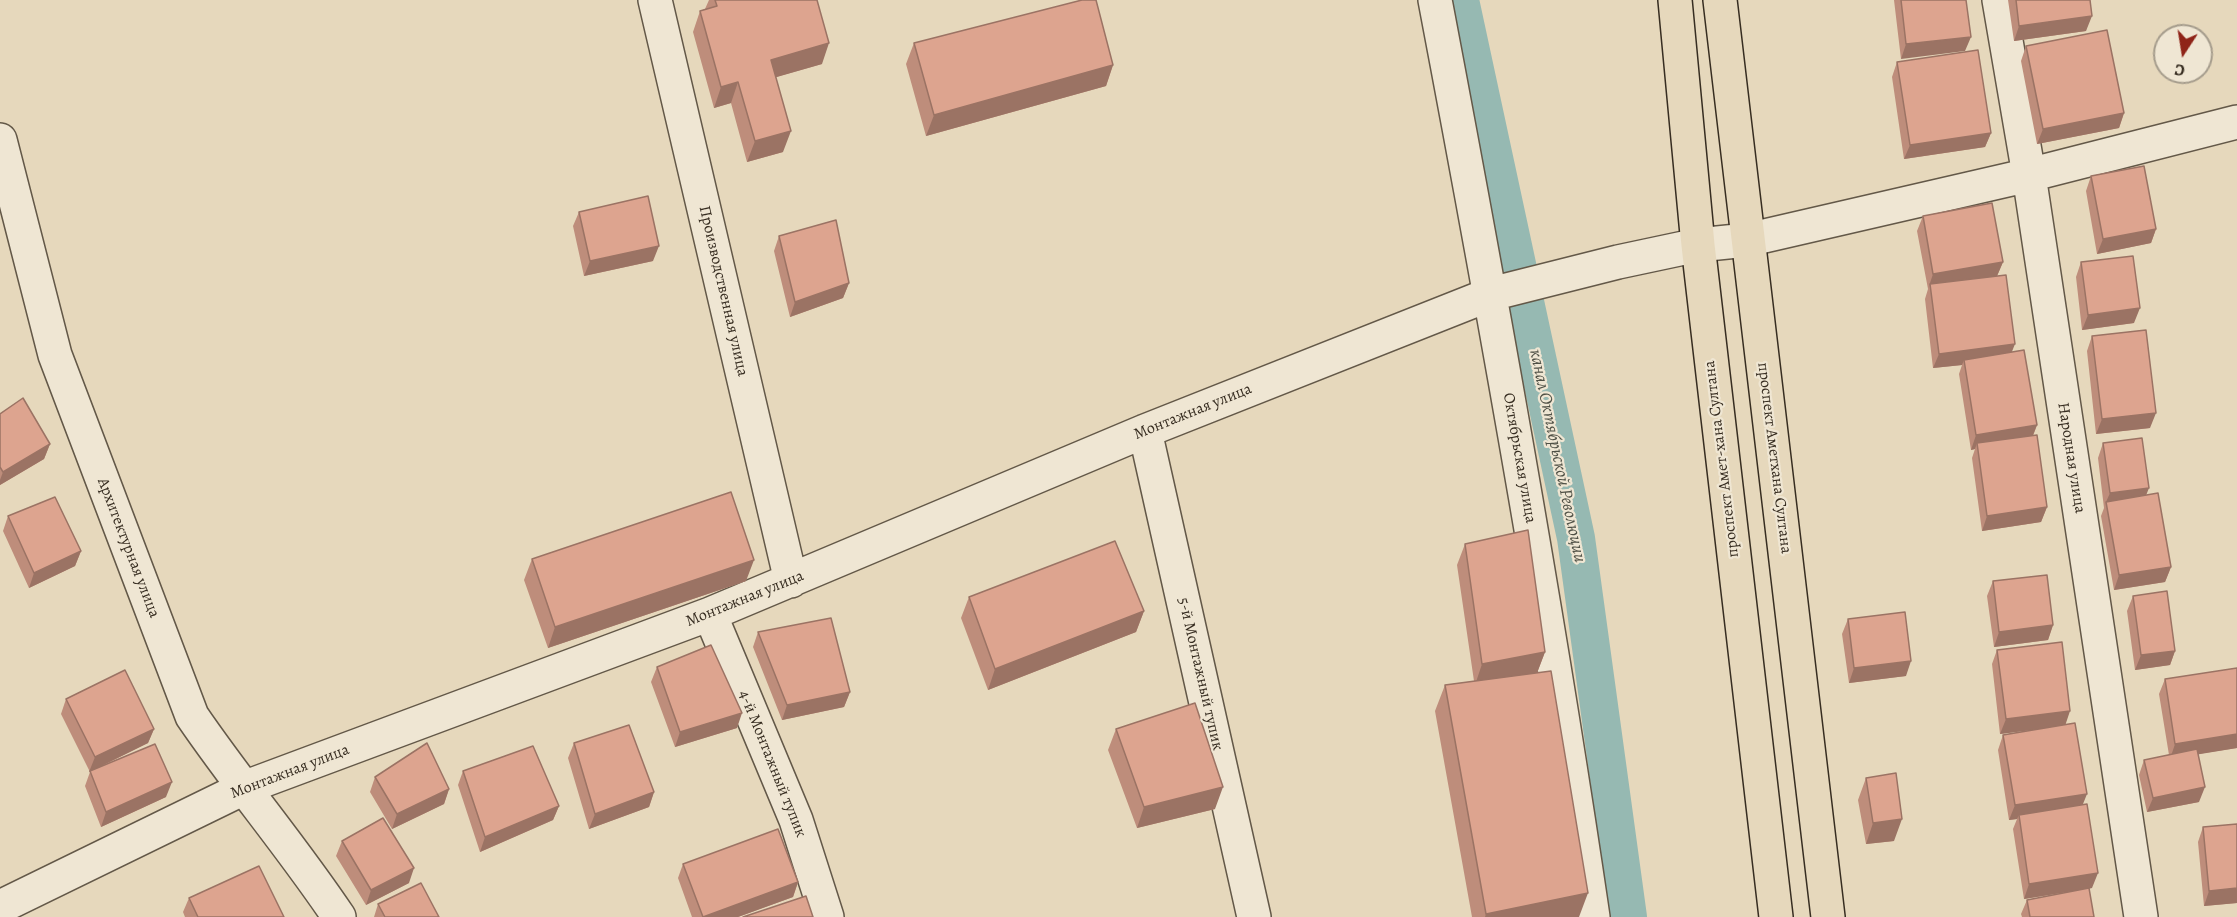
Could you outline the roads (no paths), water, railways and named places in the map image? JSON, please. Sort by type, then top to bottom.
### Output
[{"type":"main road","name":"проспект Амет-хана Султана","points":[[1676,0],[1698,245],[1776,917]]},
{"type":"main road","name":"проспект Аметхана Султана","points":[[1720,0],[1828,917]]},
{"type":"street","name":"Производственная улица","points":[[655,0],[791,581]]},
{"type":"street","name":"Октябрьская улица","points":[[1435,0],[1505,290],[1593,917]]},
{"type":"street","name":"Народная улица","points":[[1999,0],[2141,917]]},
{"type":"street","name":"Монтажная улица","points":[[0,907],[246,787],[710,614],[1145,431],[1505,290],[1618,262],[1698,245],[1747,240],[2028,176],[2237,122]]},
{"type":"street","name":"Архитектурная улица","points":[[0,140],[59,366],[192,716],[339,917]]},
{"type":"street","name":"5-й Монтажный тупик","points":[[1145,431],[1245,914]]},
{"type":"street","name":"4-й Монтажный тупик","points":[[710,614],[796,820],[827,917]]},
{"type":"waterway","name":"канал Октябрьской Революции","points":[[1460,0],[1576,538],[1628,917]]}]
